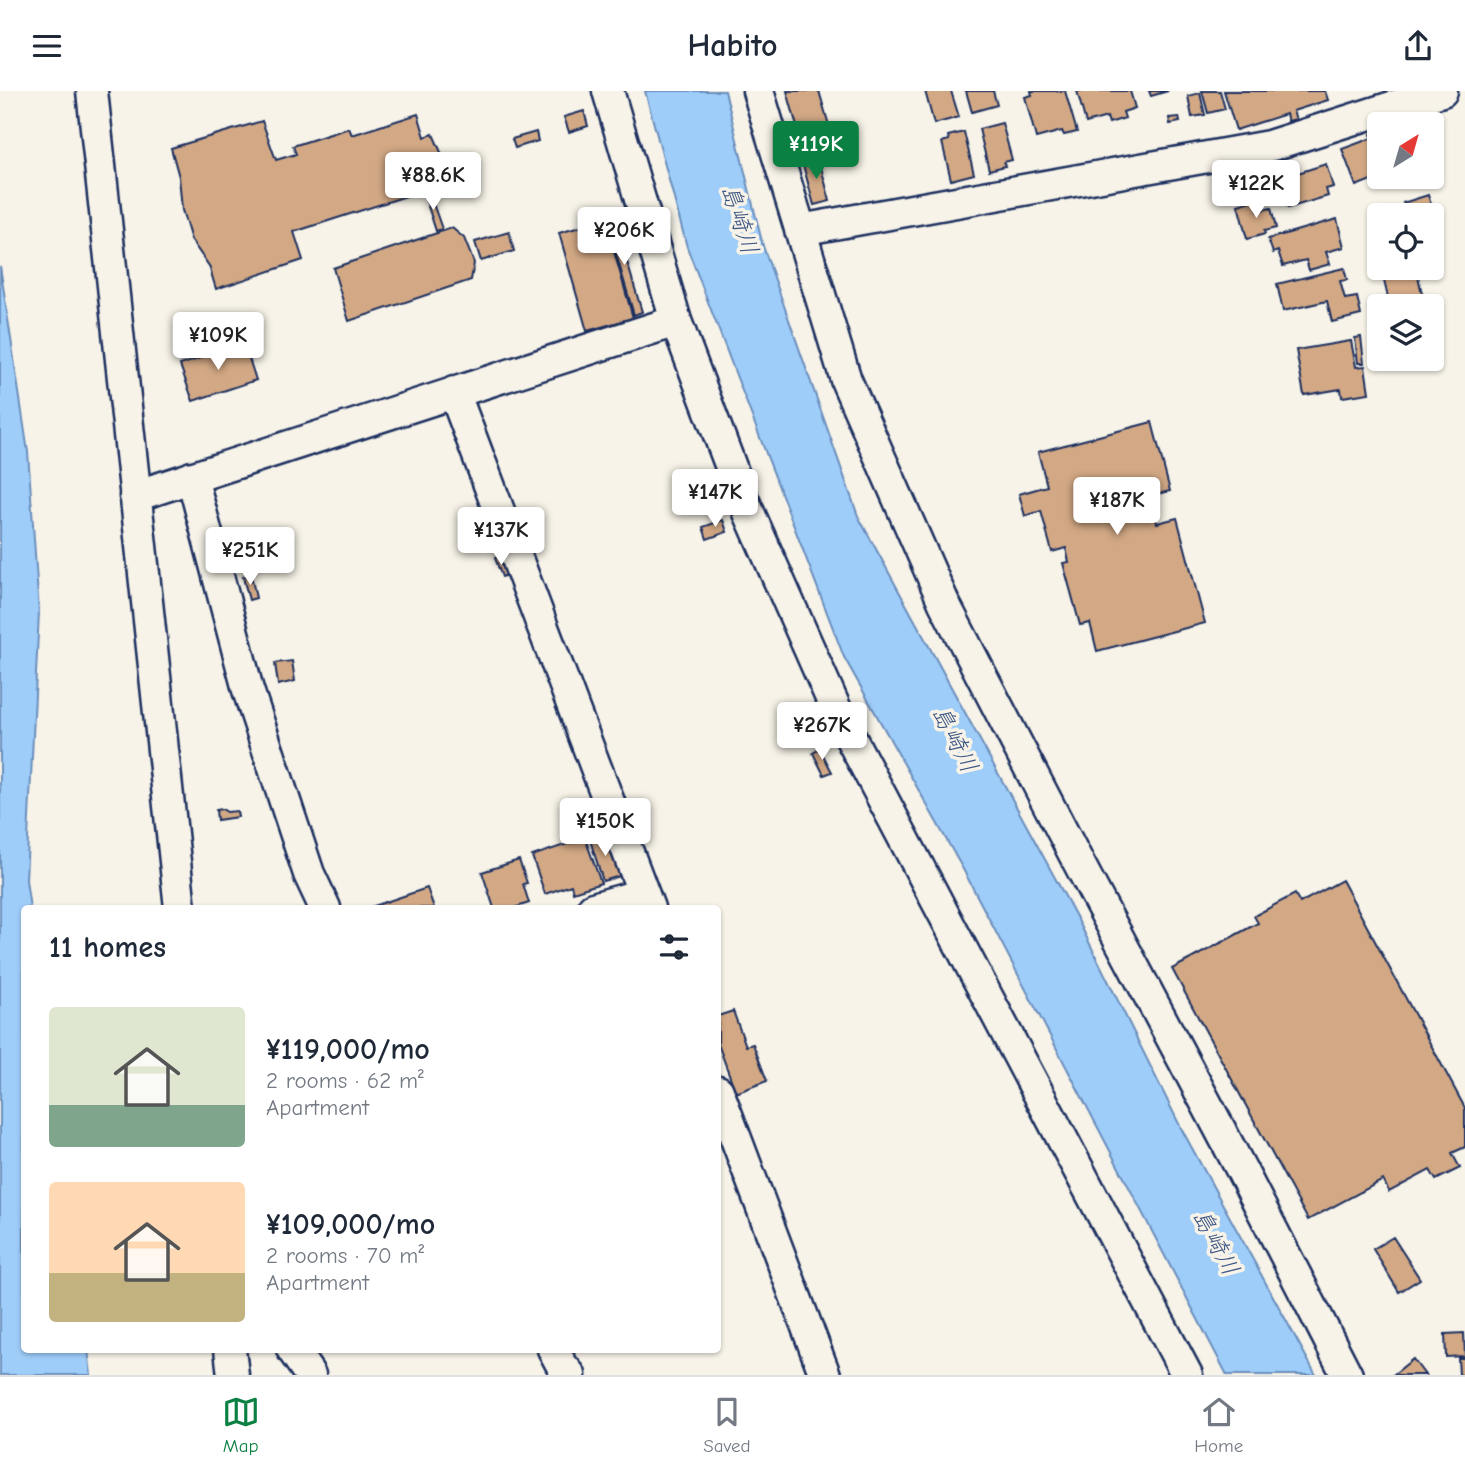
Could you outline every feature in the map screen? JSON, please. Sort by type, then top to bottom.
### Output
[{"type":"street","points":[[92,91],[180,905]]},
{"type":"street","points":[[758,91],[846,380],[944,603],[1347,1375]]},
{"type":"street","points":[[800,230],[1269,146],[1441,91]]},
{"type":"street","points":[[608,93],[676,321],[743,499],[838,715],[1187,1375]]},
{"type":"street","points":[[135,496],[676,321]]},
{"type":"street","points":[[454,392],[646,901],[616,905]]},
{"type":"street","points":[[192,477],[248,690],[309,874],[324,905]]},
{"type":"street","points":[[721,1099],[825,1375]]},
{"type":"street","points":[[230,1353],[233,1375]]},
{"type":"street","points":[[295,1353],[310,1375]]},
{"type":"street","points":[[555,1353],[570,1375]]},
{"type":"water","name":"島崎川","points":[[645,91],[725,91],[763,246],[858,516],[1079,922],[1181,1128],[1316,1375],[1227,1375],[964,871],[844,657],[687,247]]},
{"type":"water","points":[[0,266],[28,452],[39,612],[26,880],[30,905],[21,905],[21,1353],[88,1353],[91,1375],[0,1375]]},
{"type":"building","points":[[787,91],[819,91],[833,139],[803,148]]},
{"type":"building","points":[[925,91],[951,91],[959,117],[934,124]]},
{"type":"building","points":[[966,91],[993,91],[997,105],[972,112]]},
{"type":"building","points":[[1031,91],[1065,91],[1077,132],[1064,135],[1062,131],[1036,138],[1025,97],[1032,95]]},
{"type":"building","points":[[1077,91],[1130,91],[1135,108],[1123,112],[1125,118],[1109,123],[1107,117],[1086,123]]},
{"type":"building","points":[[1149,91],[1168,91],[1151,96]]},
{"type":"building","points":[[1202,91],[1220,91],[1225,109],[1208,113]]},
{"type":"building","points":[[1224,91],[1325,91],[1328,100],[1293,111],[1296,119],[1288,121],[1286,114],[1236,130]]},
{"type":"building","points":[[1200,93],[1205,115],[1192,117],[1188,96]]},
{"type":"building","points":[[584,111],[588,126],[569,132],[564,117]]},
{"type":"building","points":[[418,114],[425,137],[433,134],[443,157],[434,160],[444,184],[294,232],[303,260],[216,289],[209,266],[191,240],[182,210],[179,177],[171,148],[262,121],[276,160],[296,154],[293,146],[349,128],[352,135]]},
{"type":"building","points":[[1179,117],[1180,122],[1170,124],[1169,118]]},
{"type":"building","points":[[1002,123],[1012,160],[1004,162],[1005,166],[989,170],[979,129]]},
{"type":"building","points":[[536,132],[538,141],[515,148],[512,139]]},
{"type":"building","points":[[964,132],[974,174],[951,180],[942,142],[949,140],[948,136]]},
{"type":"building","points":[[1367,140],[1367,182],[1356,186],[1342,149]]},
{"type":"building","points":[[818,156],[830,201],[814,205],[802,161]]},
{"type":"building","points":[[1326,164],[1333,187],[1326,189],[1328,196],[1288,208],[1279,179]]},
{"type":"building","points":[[429,192],[442,229],[436,231],[424,194]]},
{"type":"building","points":[[1428,195],[1431,203],[1403,203]]},
{"type":"building","points":[[1255,200],[1258,211],[1271,208],[1276,228],[1247,239],[1238,205]]},
{"type":"building","points":[[614,218],[642,312],[634,315],[606,220]]},
{"type":"building","points":[[1337,219],[1344,247],[1326,252],[1330,264],[1309,270],[1306,260],[1283,266],[1278,251],[1273,253],[1268,239]]},
{"type":"building","points":[[605,220],[633,318],[587,331],[559,233]]},
{"type":"building","points":[[452,228],[464,238],[474,263],[471,280],[349,321],[333,268]]},
{"type":"building","points":[[509,232],[514,251],[481,261],[475,242]]},
{"type":"building","points":[[1344,268],[1347,280],[1340,281],[1345,299],[1357,297],[1361,315],[1332,322],[1327,301],[1283,311],[1277,284]]},
{"type":"building","points":[[1384,280],[1419,280],[1422,294],[1387,294]]},
{"type":"building","points":[[1361,337],[1364,363],[1358,363],[1355,338]]},
{"type":"building","points":[[1351,341],[1356,367],[1365,366],[1369,393],[1342,397],[1341,389],[1304,395],[1296,350]]},
{"type":"building","points":[[244,343],[256,380],[193,401],[180,365]]},
{"type":"building","points":[[1152,422],[1170,491],[1149,496],[1157,523],[1177,518],[1205,623],[1097,651],[1090,623],[1080,625],[1063,563],[1069,562],[1066,548],[1052,552],[1041,511],[1025,516],[1019,494],[1047,486],[1038,452]]},
{"type":"building","points":[[723,520],[727,532],[707,539],[703,527]]},
{"type":"building","points":[[500,556],[507,575],[502,577],[495,558]]},
{"type":"building","points":[[251,575],[256,598],[249,600],[243,577]]},
{"type":"building","points":[[292,661],[295,681],[278,685],[275,663]]},
{"type":"building","points":[[820,749],[832,772],[824,775],[813,753]]},
{"type":"building","points":[[216,810],[227,812],[237,811],[238,817],[217,820]]},
{"type":"building","points":[[606,835],[620,876],[603,881],[590,840]]},
{"type":"building","points":[[585,838],[601,883],[573,892],[571,885],[545,894],[532,856]]},
{"type":"building","points":[[519,860],[527,883],[523,884],[529,903],[493,905],[482,872]]},
{"type":"building","points":[[1342,880],[1465,1108],[1465,1147],[1452,1153],[1460,1168],[1436,1180],[1430,1170],[1389,1192],[1383,1180],[1308,1220],[1172,969],[1258,923],[1254,916],[1295,894],[1300,903]]},
{"type":"building","points":[[427,888],[433,905],[377,905]]},
{"type":"building","points":[[733,1011],[746,1046],[753,1044],[767,1081],[736,1093],[721,1052],[721,1015]]},
{"type":"building","points":[[1393,1237],[1420,1279],[1399,1292],[1373,1249]]},
{"type":"building","points":[[1464,1333],[1465,1356],[1446,1357],[1445,1334]]},
{"type":"building","points":[[1458,1358],[1465,1358],[1465,1375],[1459,1375]]},
{"type":"building","points":[[1413,1359],[1425,1375],[1393,1375]]}]
